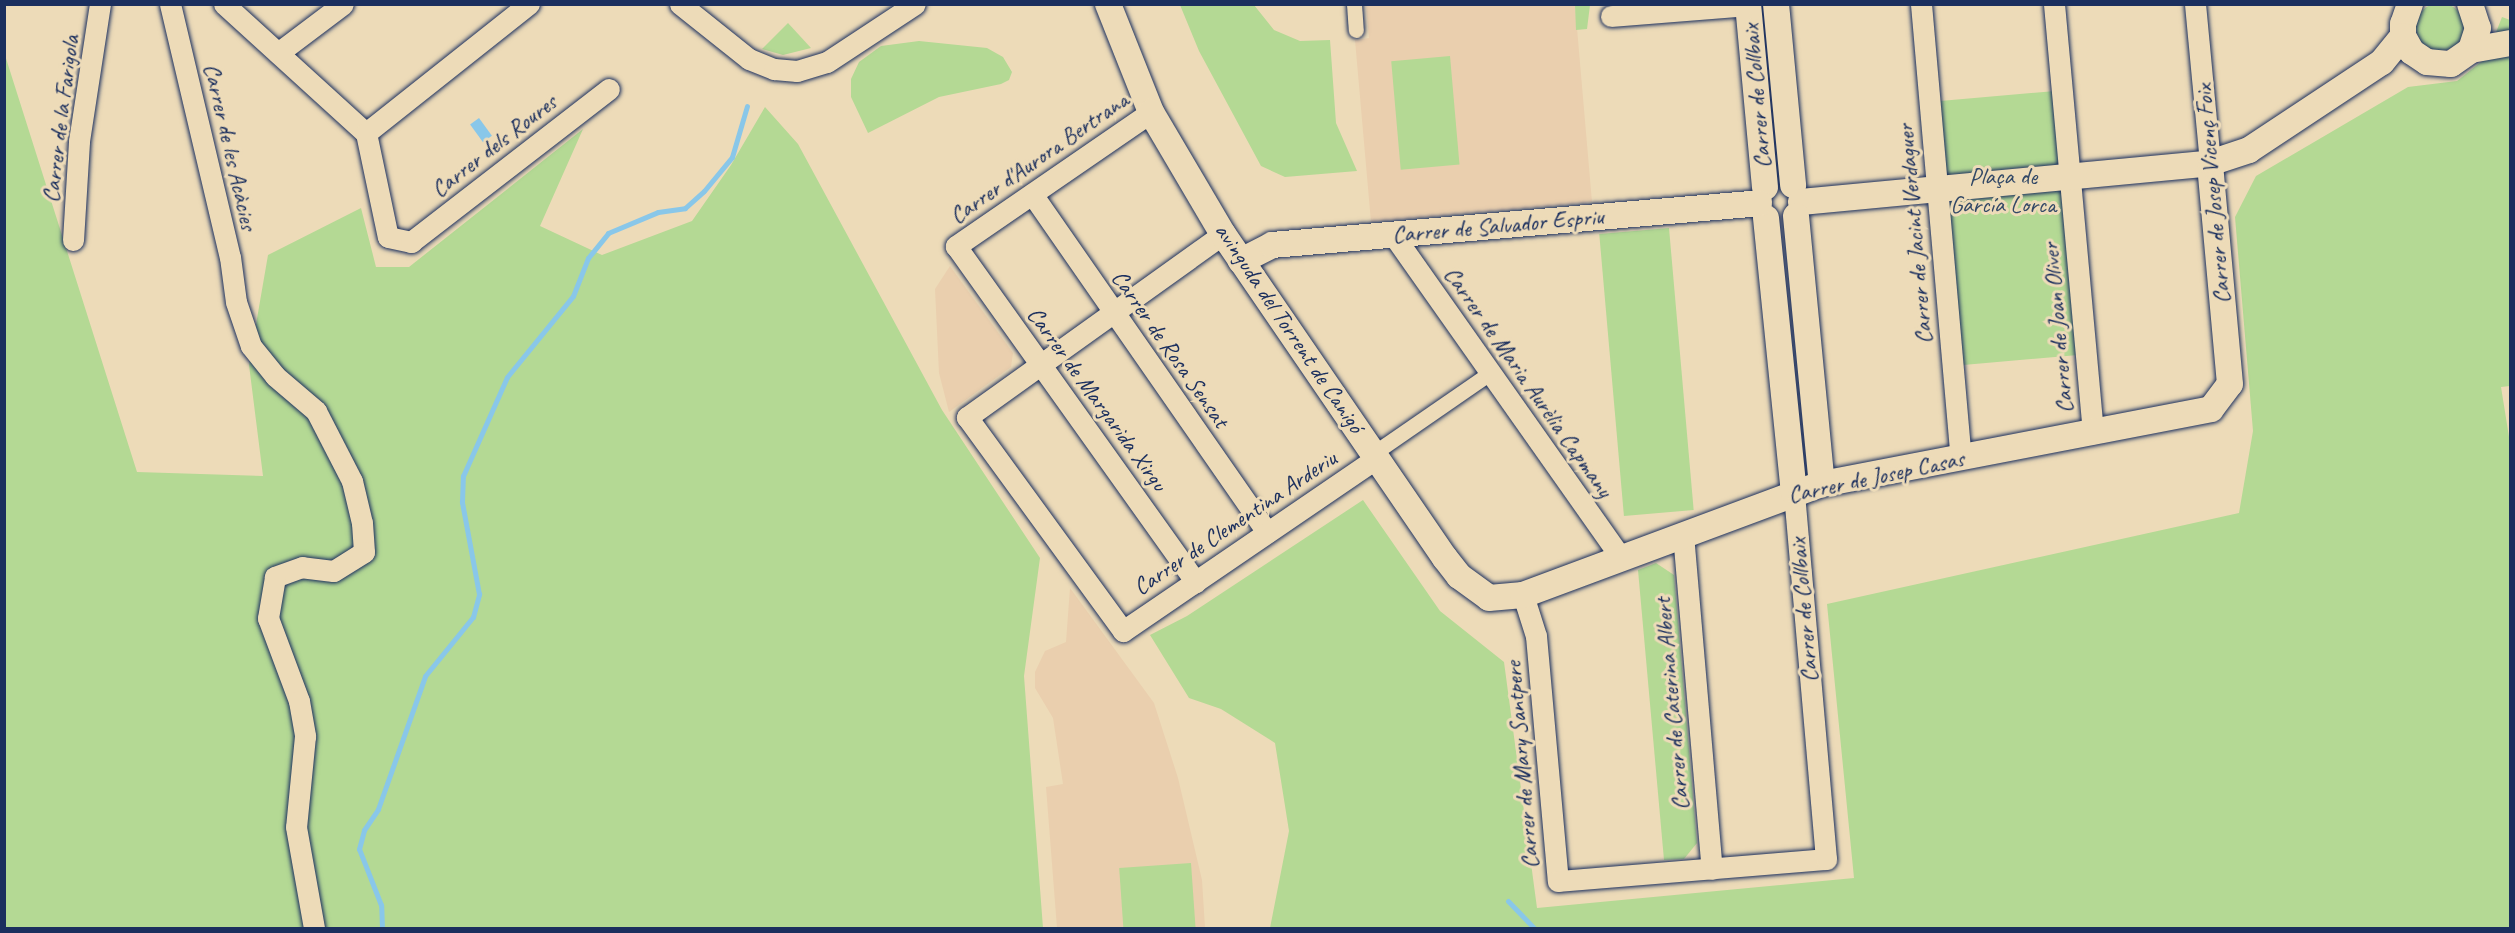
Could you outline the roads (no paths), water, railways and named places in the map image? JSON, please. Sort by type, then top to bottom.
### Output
[{"type":"street","name":"Carrer de la Farigola","points":[[74,240],[79,141],[100,4]]},
{"type":"street","name":"Carrer de les Acàcies","points":[[170,4],[230,257],[236,302],[251,346],[275,376],[316,411],[352,481],[362,523],[364,552],[333,571],[302,567],[275,577],[268,618],[299,701],[305,736],[296,827],[314,928]]},
{"type":"street","points":[[224,4],[366,133],[529,4]]},
{"type":"street","points":[[278,53],[343,4]]},
{"type":"street","points":[[680,4],[749,59],[774,69],[797,71],[827,62],[902,8]]},
{"type":"street","name":"avinguda del Torrent de Canigó","points":[[1108,4],[1151,112],[1223,234],[1459,576],[1489,598],[1523,595]]},
{"type":"street","points":[[1354,4],[1356,30]]},
{"type":"street","name":"Carrer de Collbaix","points":[[1776,4],[1797,201],[1822,484]]},
{"type":"street","name":"Carrer de Jacint Verdaguer","points":[[1921,4],[1961,458]]},
{"type":"street","name":"Carrer de Joan Oliver","points":[[2054,4],[2093,433]]},
{"type":"street","name":"Carrer de Josep Vicenç Foix","points":[[2195,4],[2230,384]]},
{"type":"street","points":[[1611,16],[1748,5]]},
{"type":"street","name":"Carrer de Collbaix","points":[[1748,5],[1763,203],[1794,493],[1826,859]]},
{"type":"street","points":[[2472,8],[2511,43]]},
{"type":"street","points":[[2471,50],[2478,28],[2472,8]]},
{"type":"street","points":[[2382,62],[2401,16]]},
{"type":"street","points":[[2401,16],[2412,52],[2421,60]]},
{"type":"street","points":[[1797,201],[2211,163],[2249,150],[2382,62],[2421,60],[2451,64],[2471,50],[2511,43]]},
{"type":"street","name":"Carrer dels Roures","points":[[366,133],[388,237],[411,242],[609,89]]},
{"type":"street","name":"Carrer d'Aurora Bertrana","points":[[956,246],[1151,112]]},
{"type":"street","points":[[1779,181],[1797,201],[1781,224],[1763,203],[1779,181]]},
{"type":"street","name":"Carrer de Rosa Sensat","points":[[1032,194],[1267,532]]},
{"type":"street","name":"Carrer de Salvador Espriu","points":[[1241,261],[1272,245],[1763,203]]},
{"type":"street","points":[[1041,364],[1223,234]]},
{"type":"street","name":"Carrer de Maria Aurèlia Capmany","points":[[1394,236],[1621,558]]},
{"type":"street","name":"Carrer de Margarida Xirgu","points":[[956,246],[1196,582]]},
{"type":"street","name":"Carrer de Clementina Arderiu","points":[[1041,364],[967,417],[1123,631],[1375,456]]},
{"type":"street","points":[[1375,456],[1490,373]]},
{"type":"street","name":"Carrer de Josep Casas","points":[[1523,595],[1822,484],[2211,409],[2230,384]]},
{"type":"street","name":"Carrer de Caterina Albert","points":[[1683,534],[1712,869]]},
{"type":"street","name":"Carrer de Mary Santpere","points":[[1523,595],[1536,636],[1558,881],[1826,859]]},
{"type":"water","points":[[479,118],[492,136],[483,142],[470,124]]},
{"type":"waterway","points":[[382,928],[381,905],[359,849],[364,830],[378,809],[425,676],[473,617],[479,594],[462,502],[463,476],[507,377],[573,296],[588,258],[608,233],[658,212],[685,208],[704,191],[732,157],[747,106]]},
{"type":"waterway","points":[[1508,901],[1534,928]]},
{"type":"park label","name":"Plaça de García Lorca","points":[[2003,191]]}]
